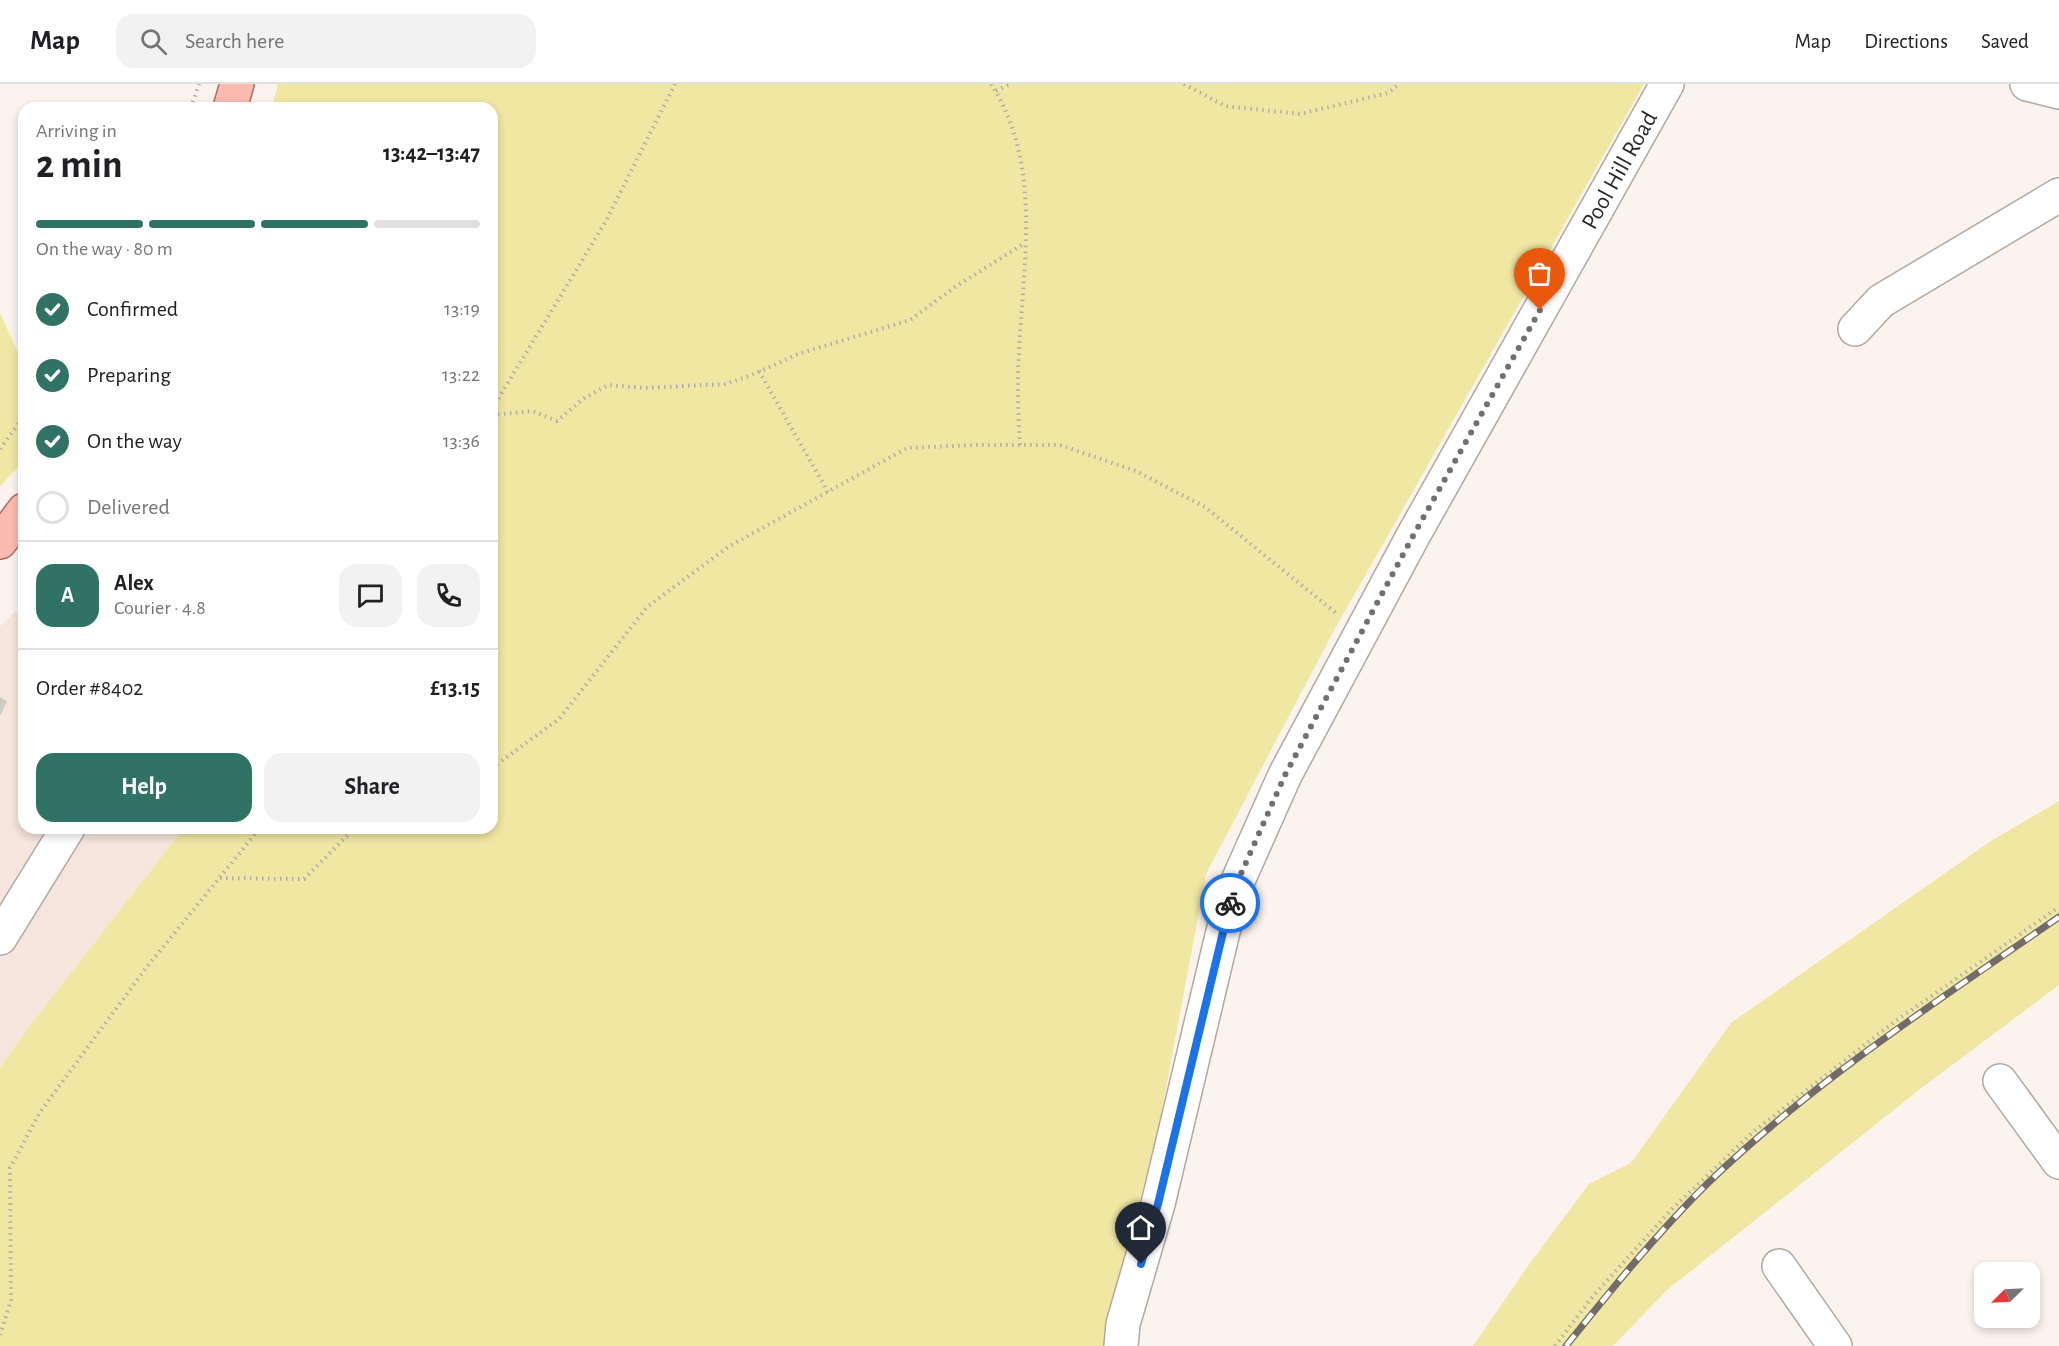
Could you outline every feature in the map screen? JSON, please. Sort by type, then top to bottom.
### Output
[{"type":"main road","points":[[232,102],[237,84]]},
{"type":"main road","points":[[0,542],[18,518]]},
{"type":"street","name":"Pool Hill Road","points":[[1121,1346],[1123,1324],[1158,1204],[1232,894],[1285,775],[1413,536],[1667,84]]},
{"type":"street","points":[[2026,84],[2059,92]]},
{"type":"street","points":[[1855,329],[1881,302],[2059,195]]},
{"type":"street","points":[[0,938],[64,834]]},
{"type":"street","points":[[2000,1081],[2059,1162]]},
{"type":"street","points":[[1779,1266],[1835,1346]]},
{"type":"path","points":[[193,102],[199,84]]},
{"type":"path","points":[[498,399],[606,221],[675,84]]},
{"type":"path","points":[[991,84],[1012,123],[1025,183],[1025,243],[1019,352],[1020,445]]},
{"type":"path","points":[[996,92],[1010,84]]},
{"type":"path","points":[[1184,84],[1225,106],[1300,114],[1388,93],[1400,84]]},
{"type":"path","points":[[498,414],[532,411],[557,421],[583,399],[608,385],[645,388],[725,384],[798,354],[910,320],[955,287],[1025,243]]},
{"type":"path","points":[[759,371],[828,492]]},
{"type":"path","points":[[0,449],[18,424]]},
{"type":"path","points":[[498,763],[558,718],[647,607],[728,547],[907,448],[1060,445],[1136,471],[1205,507],[1361,634]]},
{"type":"path","points":[[0,1335],[11,1300],[10,1168],[40,1112],[146,968],[255,834]]},
{"type":"path","points":[[219,878],[304,879],[349,834]]},
{"type":"path","points":[[1556,1346],[1593,1296],[1673,1208],[1752,1132],[1890,1025],[2059,907]]},
{"type":"shaded area","points":[[278,84],[1644,84],[1332,634],[1206,874],[1160,1120],[1133,1228],[1110,1346],[0,1346],[0,1068],[28,1028],[179,834],[498,834],[498,102],[274,102]]},
{"type":"shaded area","points":[[0,313],[18,353],[18,467],[0,487]]},
{"type":"shaded area","points":[[16,611],[18,612],[18,834],[179,834],[28,1028],[0,1068],[0,626]]},
{"type":"shaded area","points":[[2059,801],[2059,985],[1924,1086],[1667,1290],[1613,1346],[1473,1346],[1530,1263],[1589,1184],[1631,1163],[1731,1023],[1991,841]]},
{"type":"building","points":[[0,697],[7,701],[0,716]]},
{"type":"railway","points":[[1566,1346],[1671,1221],[1749,1145],[1878,1043],[2059,917]]},
{"type":"way so far","points":[[1230,903],[1285,775],[1413,536],[1540,310]]},
{"type":"route","points":[[1141,1264],[1158,1204],[1230,903]]}]
